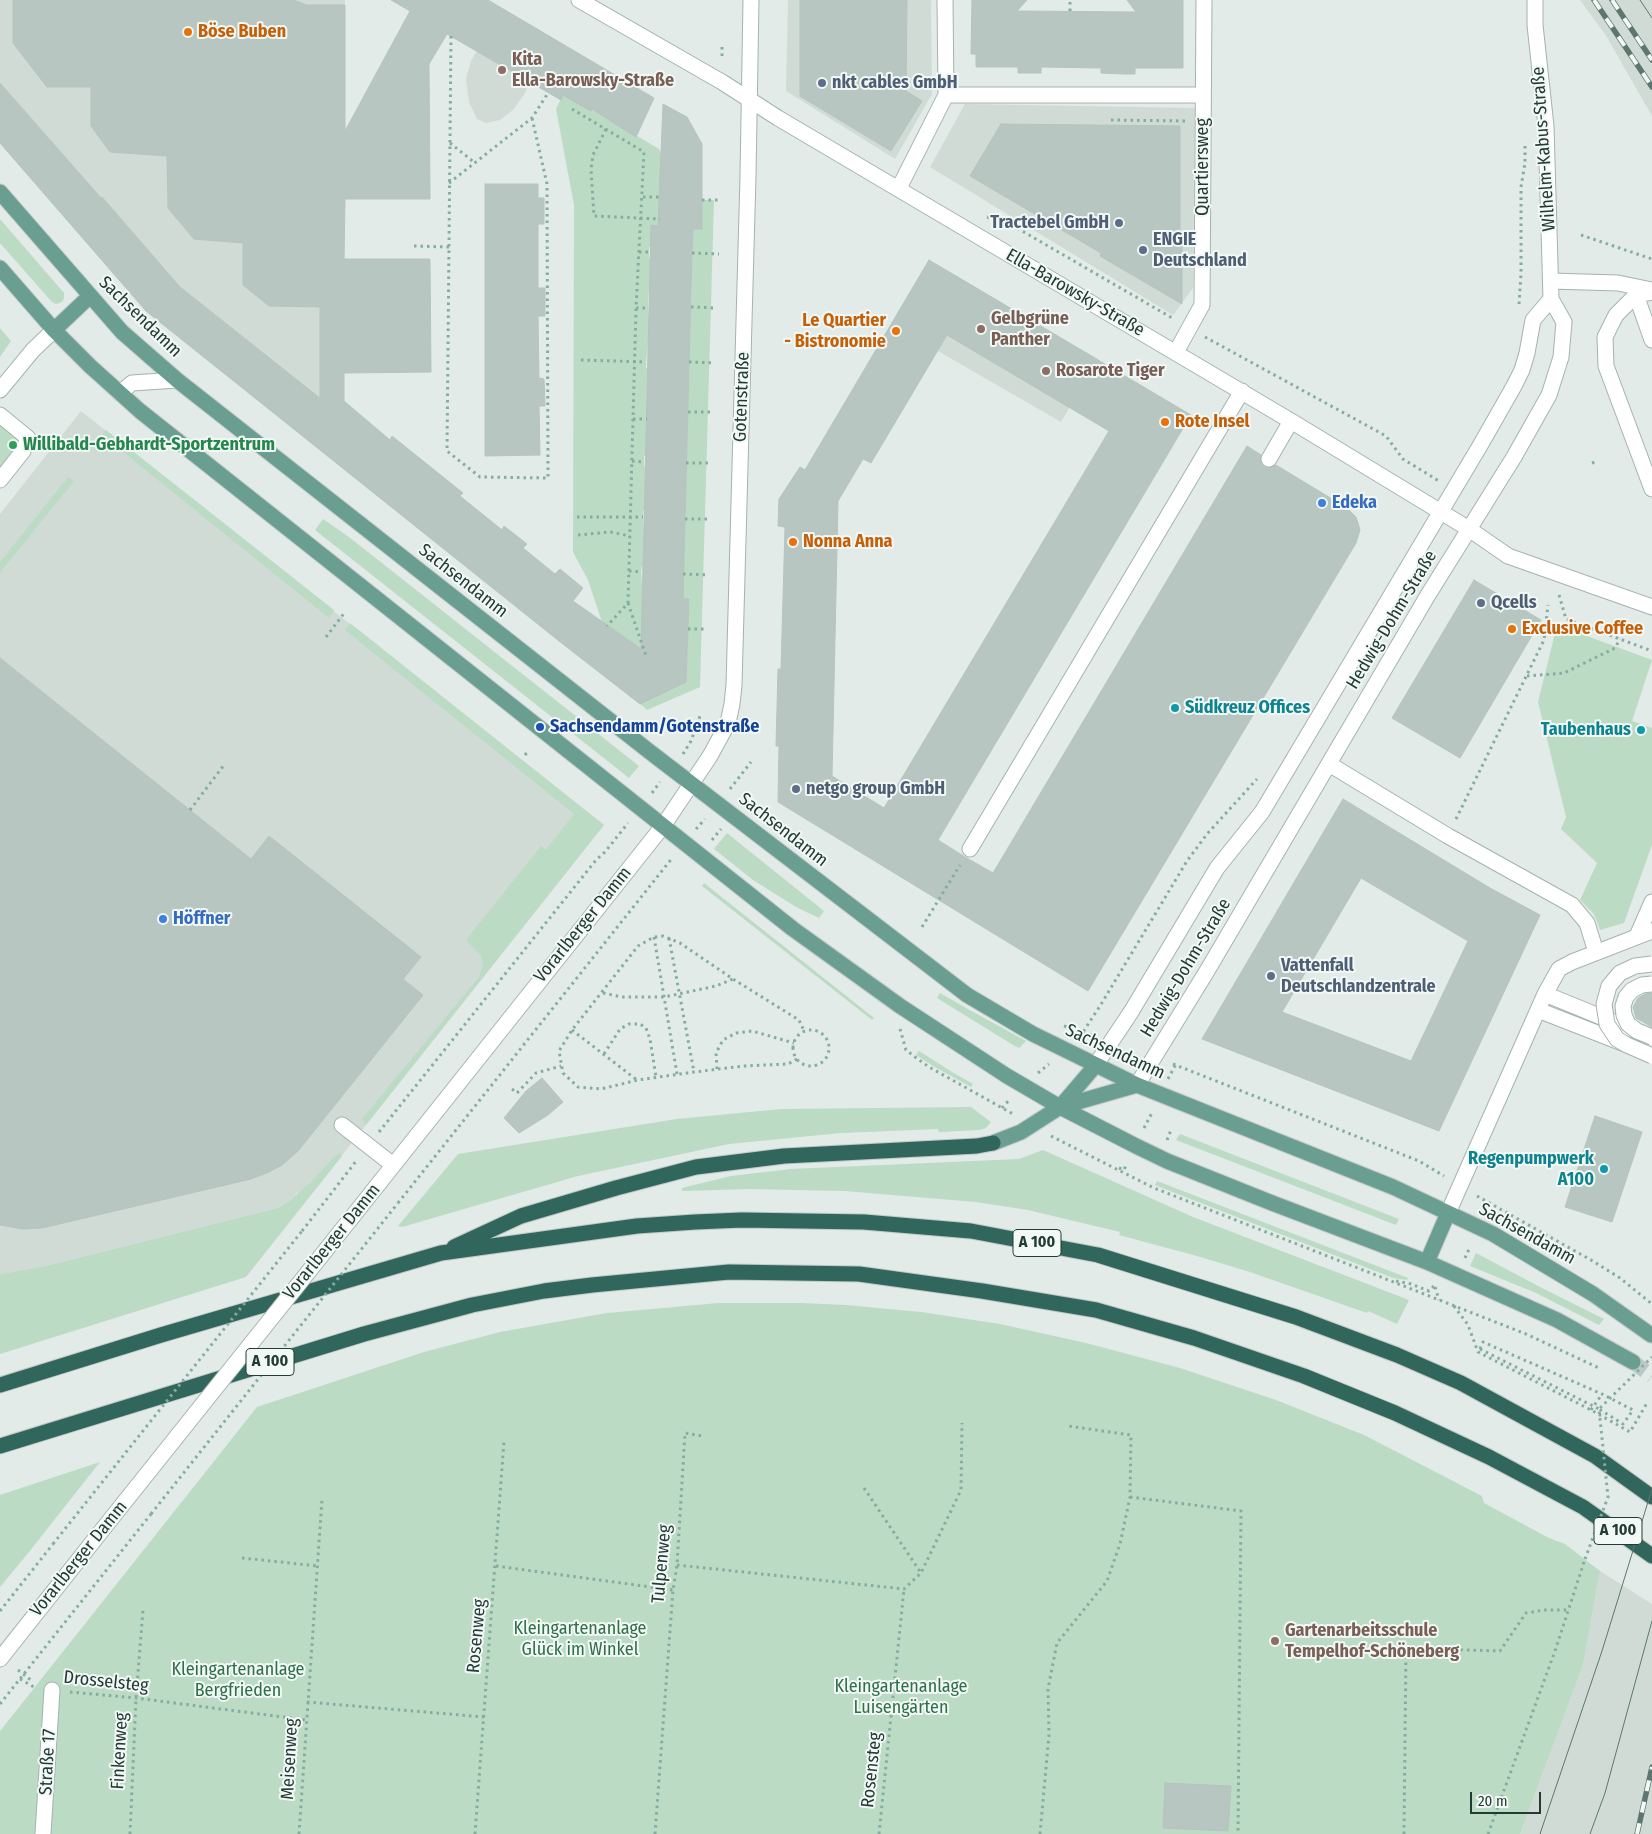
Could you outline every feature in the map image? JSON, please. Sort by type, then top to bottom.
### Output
[{"type":"highway","points":[[441,1252],[521,1216],[696,1167],[784,1156],[977,1146],[993,1143]]},
{"type":"highway","name":"A 100","points":[[0,1385],[441,1252],[637,1226],[742,1220],[864,1222],[972,1231],[1098,1255],[1296,1316],[1461,1383],[1595,1456],[1652,1496]]},
{"type":"highway","name":"A 100","points":[[0,1446],[364,1334],[472,1305],[592,1285],[729,1272],[859,1274],[982,1291],[1096,1310],[1194,1338],[1304,1376],[1395,1413],[1489,1457],[1583,1506],[1652,1556]]},
{"type":"main road","name":"Sachsendamm","points":[[0,192],[133,343],[671,768],[967,994],[1033,1034],[1136,1085],[1393,1187],[1493,1234],[1593,1294],[1651,1335]]},
{"type":"main road","points":[[0,268],[54,330],[120,394],[684,843],[793,928],[900,1006],[1024,1086],[1060,1107],[1136,1146],[1167,1161],[1272,1203],[1427,1262],[1557,1320],[1633,1362]]},
{"type":"main road","points":[[54,330],[90,296]]},
{"type":"main road","name":"Hedwig-Dohm-Straße","points":[[1060,1107],[1095,1066]]},
{"type":"main road","points":[[993,1143],[1022,1132],[1060,1107],[1136,1085]]},
{"type":"main road","points":[[1427,1262],[1448,1213]]},
{"type":"street","name":"Ella-Barowsky-Straße","points":[[579,0],[722,82],[749,100],[1176,352],[1469,529],[1508,556],[1652,607]]},
{"type":"street","name":"Gotenstraße","points":[[663,826],[720,740],[728,723],[732,704],[751,0]]},
{"type":"street","points":[[899,188],[946,95],[945,0]]},
{"type":"street","name":"Quartiersweg","points":[[1176,352],[1202,305],[1204,0]]},
{"type":"street","name":"Wilhelm-Kabus-Straße","points":[[1469,529],[1541,412],[1556,377],[1561,357],[1564,322],[1551,299],[1546,126],[1535,25],[1535,0]]},
{"type":"street","name":"Quartiersweg","points":[[946,95],[1203,95]]},
{"type":"street","points":[[1551,281],[1618,283],[1652,291]]},
{"type":"street","points":[[1618,283],[1652,307]]},
{"type":"street","points":[[1652,291],[1636,295],[1616,315],[1605,337],[1606,366],[1652,489]]},
{"type":"street","points":[[1636,295],[1652,340]]},
{"type":"street","points":[[1440,512],[1514,386],[1527,353],[1533,320],[1551,299]]},
{"type":"street","points":[[0,390],[33,350],[54,330]]},
{"type":"street","points":[[120,394],[132,383],[178,380]]},
{"type":"street","points":[[970,849],[1242,392]]},
{"type":"street","points":[[0,415],[28,438],[23,452],[0,480]]},
{"type":"street","points":[[1269,460],[1291,421]]},
{"type":"street","name":"Hedwig-Dohm-Straße","points":[[1095,1066],[1131,1012],[1217,868],[1262,812],[1440,512]]},
{"type":"street","name":"Hedwig-Dohm-Straße","points":[[1136,1085],[1207,971],[1469,529]]},
{"type":"street","points":[[1329,764],[1448,836],[1572,906],[1587,923],[1596,952]]},
{"type":"street","name":"Vorarlberger Damm","points":[[0,1659],[663,826]]},
{"type":"street","points":[[1637,936],[1652,902]]},
{"type":"street","points":[[1448,1213],[1545,994],[1559,970],[1572,962],[1652,931]]},
{"type":"street","points":[[1652,964],[1635,966],[1620,974],[1609,986],[1604,1004],[1607,1024],[1617,1039],[1652,1056]]},
{"type":"street","points":[[1652,984],[1642,985],[1632,990],[1626,997],[1624,1010],[1625,1019],[1632,1028],[1652,1035]]},
{"type":"street","points":[[1545,994],[1642,1034],[1652,1035]]},
{"type":"street","points":[[1538,1010],[1636,1049],[1652,1050]]},
{"type":"street","points":[[342,1125],[394,1165]]},
{"type":"street","name":"Straße 17","points":[[43,1834],[47,1690]]},
{"type":"path","points":[[1070,0],[1070,11]]},
{"type":"path","points":[[451,36],[447,451],[480,477],[548,478],[547,184],[532,118]]},
{"type":"path","points":[[449,183],[532,118],[548,92]]},
{"type":"path","points":[[572,109],[644,152],[636,308],[628,603],[646,656]]},
{"type":"path","points":[[1111,120],[1203,121]]},
{"type":"path","points":[[606,130],[593,155],[591,169],[594,216],[660,219]]},
{"type":"path","points":[[1519,309],[1521,187],[1525,163],[1525,138]]},
{"type":"path","points":[[450,142],[475,163]]},
{"type":"path","points":[[643,197],[659,197]]},
{"type":"path","points":[[702,200],[720,200]]},
{"type":"path","points":[[1581,235],[1652,259]]},
{"type":"path","points":[[414,246],[449,247]]},
{"type":"path","points":[[639,252],[649,252]]},
{"type":"path","points":[[692,253],[719,254]]},
{"type":"path","points":[[691,307],[716,308]]},
{"type":"path","points":[[636,308],[648,308]]},
{"type":"path","points":[[1189,328],[1386,436],[1403,460],[1441,482]]},
{"type":"path","points":[[581,360],[646,362]]},
{"type":"path","points":[[689,362],[715,363]]},
{"type":"path","points":[[688,412],[714,412]]},
{"type":"path","points":[[633,418],[647,419]]},
{"type":"path","points":[[632,461],[644,462]]},
{"type":"path","points":[[1592,463],[1598,461]]},
{"type":"path","points":[[686,463],[712,463]]},
{"type":"path","points":[[578,517],[643,517]]},
{"type":"path","points":[[685,519],[710,519]]},
{"type":"path","points":[[578,535],[610,532],[630,536]]},
{"type":"path","points":[[629,571],[641,572]]},
{"type":"path","points":[[683,574],[709,575]]},
{"type":"path","points":[[607,626],[628,603]]},
{"type":"path","points":[[1448,836],[1544,640],[1548,605]]},
{"type":"path","points":[[326,637],[345,612]]},
{"type":"path","points":[[1566,619],[1652,651]]},
{"type":"path","points":[[688,629],[707,629]]},
{"type":"path","points":[[1526,676],[1564,673],[1616,648],[1620,639]]},
{"type":"path","points":[[671,768],[681,757],[691,740],[700,716]]},
{"type":"path","points":[[525,755],[529,750]]},
{"type":"path","points":[[190,810],[224,765]]},
{"type":"path","points":[[1002,1108],[1083,1032],[1186,861],[1207,834],[1257,778]]},
{"type":"path","points":[[708,845],[721,829]]},
{"type":"path","points":[[0,1704],[684,843]]},
{"type":"path","points":[[0,1611],[596,860],[612,844]]},
{"type":"path","points":[[922,926],[970,849]]},
{"type":"path","points":[[797,1059],[788,1064],[677,1074],[638,1080],[601,1089],[578,1087],[563,1073],[559,1051],[572,1030],[638,946],[654,937],[663,936],[680,943],[799,1020],[804,1032]]},
{"type":"path","points":[[654,937],[677,1074]]},
{"type":"path","points":[[669,938],[694,1072]]},
{"type":"path","points":[[602,993],[622,997],[664,997],[716,986],[733,979]]},
{"type":"path","points":[[604,1054],[620,1029],[629,1024],[640,1024],[646,1028],[650,1040],[656,1077]]},
{"type":"path","points":[[572,1030],[638,1080]]},
{"type":"path","points":[[816,1030],[826,1037],[830,1047],[829,1053],[822,1063],[817,1066],[804,1065],[797,1059],[793,1051],[794,1043],[799,1035],[804,1032],[816,1030]]},
{"type":"path","points":[[717,1069],[716,1053],[723,1040],[736,1033],[752,1032],[794,1043]]},
{"type":"path","points":[[906,1050],[929,1067],[978,1095]]},
{"type":"path","points":[[1179,1057],[1124,1170],[1104,1163],[1154,1188],[1544,1341],[1607,1372]]},
{"type":"path","points":[[512,1089],[517,1093],[536,1073],[561,1066]]},
{"type":"path","points":[[1206,1076],[1419,1161]]},
{"type":"path","points":[[1167,1140],[1171,1130]]},
{"type":"path","points":[[1498,1209],[1592,1260],[1620,1278],[1652,1304]]},
{"type":"path","points":[[1391,1280],[1422,1288]]},
{"type":"path","points":[[1454,1306],[1468,1325],[1478,1352],[1630,1432],[1647,1403]]},
{"type":"path","points":[[1483,1342],[1602,1394],[1633,1410],[1624,1424],[1599,1409],[1480,1349],[1483,1342]]},
{"type":"path","points":[[1599,1409],[1652,1357]]},
{"type":"path","points":[[1591,1410],[1602,1394]]},
{"type":"path","points":[[1488,1834],[1608,1497],[1599,1409]]},
{"type":"path","points":[[677,1565],[904,1589],[921,1573],[961,1490],[962,1423]]},
{"type":"path","points":[[1040,1834],[1049,1735],[1048,1689],[1057,1643],[1107,1581],[1120,1544],[1130,1497],[1132,1435],[1068,1426]]},
{"type":"path","name":"Tulpenweg","points":[[655,1834],[673,1590],[677,1565],[684,1433],[702,1436]]},
{"type":"path","name":"Rosenweg","points":[[475,1834],[504,1441]]},
{"type":"path","points":[[864,1488],[921,1573]]},
{"type":"path","points":[[1130,1497],[1241,1511],[1238,1834]]},
{"type":"path","name":"Meisenweg","points":[[299,1834],[322,1499]]},
{"type":"path","points":[[242,1558],[318,1566]]},
{"type":"path","points":[[496,1566],[673,1590]]},
{"type":"path","name":"Rosensteg","points":[[879,1834],[904,1589]]},
{"type":"path","name":"Finkenweg","points":[[130,1834],[136,1698],[143,1610]]},
{"type":"path","points":[[1404,1834],[1406,1648],[1500,1651],[1526,1614],[1544,1610],[1568,1610]]},
{"type":"path","points":[[18,1670],[32,1681]]},
{"type":"path","points":[[20,1679],[28,1685],[47,1690]]},
{"type":"path","name":"Drosselsteg","points":[[47,1690],[136,1698],[306,1720]]},
{"type":"path","points":[[307,1702],[484,1717]]},
{"type":"shaded area","points":[[0,0],[345,0],[344,411],[336,410],[180,287],[0,83]]},
{"type":"shaded area","points":[[788,0],[931,0],[932,94],[895,159],[786,91]]},
{"type":"shaded area","points":[[1580,0],[1652,0],[1652,116],[1605,34]]},
{"type":"shaded area","name":"Kita Ella-Barowsky-Straße","points":[[500,7],[553,38],[529,81],[525,93],[513,110],[500,120],[486,123],[477,119],[469,102],[466,79],[471,61]]},
{"type":"shaded area","points":[[965,104],[1195,108],[1193,288],[1173,315],[930,167]]},
{"type":"shaded area","points":[[953,274],[1098,359],[1061,422],[938,351],[947,335],[925,322]]},
{"type":"shaded area","points":[[81,411],[604,825],[312,1193],[297,1193],[278,1208],[46,1266],[0,1274],[0,514]]},
{"type":"shaded area","points":[[1600,1571],[1652,1604],[1652,1834],[1520,1834],[1583,1665]]},
{"type":"green space","points":[[564,93],[659,149],[662,155],[659,226],[651,226],[651,247],[649,247],[649,258],[651,258],[648,303],[649,335],[646,362],[646,368],[648,368],[646,456],[644,456],[643,566],[641,572],[647,655],[602,622],[588,580],[573,552],[574,205],[556,109]]},
{"type":"green space","points":[[702,200],[714,200],[700,687],[647,710],[639,703],[686,681],[689,599],[683,599],[693,229],[702,229]]},
{"type":"green space","points":[[0,219],[64,293],[62,302],[56,304],[52,302],[0,243]]},
{"type":"green space","points":[[0,328],[11,341],[0,357]]},
{"type":"green space","name":"Willibald-Gebhardt-Sportzentrum","points":[[0,415],[28,438],[0,480]]},
{"type":"green space","points":[[106,430],[334,610],[329,618],[102,435]]},
{"type":"green space","points":[[68,477],[74,481],[0,573],[0,562]]},
{"type":"green space","points":[[323,519],[349,537],[639,766],[629,778],[315,530]]},
{"type":"green space","points":[[350,623],[604,825],[366,1125],[362,1119],[479,977],[483,964],[481,956],[466,940],[541,846],[546,850],[574,814],[345,630]]},
{"type":"green space","points":[[1557,625],[1652,660],[1632,721],[1652,728],[1652,845],[1624,923],[1600,930],[1594,914],[1580,900],[1597,863],[1561,829],[1566,817],[1538,702]]},
{"type":"green space","points":[[727,833],[824,911],[819,918],[796,907],[753,880],[714,849]]},
{"type":"green space","points":[[704,883],[874,1018],[872,1020],[702,886]]},
{"type":"green space","points":[[940,993],[1026,1041],[1019,1048],[1013,1045],[937,998]]},
{"type":"green space","points":[[919,1051],[973,1084],[971,1087],[933,1066],[916,1055]]},
{"type":"green space","points":[[971,1107],[991,1122],[986,1128],[939,1132],[938,1129],[841,1133],[729,1144],[578,1176],[402,1227],[398,1226],[458,1154],[677,1119],[781,1109]]},
{"type":"green space","points":[[1180,1134],[1399,1219],[1396,1225],[1176,1140]]},
{"type":"green space","points":[[1043,1150],[1193,1217],[1409,1300],[1397,1324],[1368,1311],[1367,1313],[1250,1272],[1119,1235],[1120,1232],[1028,1210],[976,1202],[845,1191],[750,1189],[682,1191],[682,1188],[731,1176],[791,1169],[1019,1159]]},
{"type":"green space","points":[[340,1153],[342,1156],[246,1277],[0,1354],[0,1274],[46,1266],[278,1208],[310,1183]]},
{"type":"green space","points":[[1157,1181],[1408,1278],[1407,1280],[1393,1278],[1155,1185]]},
{"type":"green space","points":[[1476,1253],[1604,1319],[1599,1325],[1536,1293],[1470,1266]]},
{"type":"green space","points":[[719,1303],[846,1305],[921,1312],[1000,1324],[1086,1343],[1180,1368],[1276,1400],[1364,1435],[1482,1496],[1484,1503],[1549,1538],[1565,1544],[1600,1571],[1583,1665],[1520,1834],[0,1834],[0,1731],[257,1407],[424,1352],[500,1332],[607,1313]]},
{"type":"green space","points":[[100,1462],[29,1552],[0,1587],[0,1495]]},
{"type":"building","points":[[13,0],[294,0],[306,5],[345,5],[345,131],[410,11],[391,0],[488,0],[654,98],[636,137],[592,109],[591,111],[563,95],[561,100],[447,34],[429,64],[430,199],[345,199],[344,259],[430,259],[431,372],[344,373],[344,401],[390,440],[392,436],[463,493],[460,496],[502,530],[504,526],[527,544],[523,548],[555,574],[560,569],[583,588],[573,601],[641,649],[651,225],[658,226],[663,104],[687,117],[702,144],[702,229],[693,229],[692,253],[683,599],[689,599],[686,682],[640,704],[146,311],[0,143],[0,83],[180,287],[320,398],[320,307],[269,306],[243,285],[243,243],[194,239],[168,208],[167,156],[110,152],[91,126],[91,87],[47,87],[13,43]]},
{"type":"building","points":[[800,0],[907,0],[906,91],[922,101],[891,151],[800,96]]},
{"type":"building","points":[[972,0],[1027,0],[1017,11],[1136,12],[1127,0],[1183,0],[1183,68],[1135,68],[1135,74],[1124,74],[1101,73],[1101,68],[1041,67],[1041,73],[1018,73],[1018,67],[976,67],[976,54],[971,54]]},
{"type":"building","points":[[1001,124],[1180,126],[1182,304],[1100,256],[1101,253],[970,176]]},
{"type":"building","points":[[485,184],[538,184],[538,198],[544,198],[544,224],[538,224],[538,288],[545,288],[545,316],[538,316],[539,378],[544,379],[545,406],[539,406],[540,455],[485,456]]},
{"type":"building","points":[[929,260],[1191,415],[938,840],[993,873],[1247,446],[1261,455],[1261,463],[1264,467],[1269,468],[1276,465],[1347,508],[1356,517],[1360,530],[1356,543],[1088,991],[778,802],[779,746],[776,746],[778,669],[781,669],[785,527],[778,526],[779,499],[800,467],[805,470]],"holes":[[[947,335],[1109,431],[884,808],[832,776],[838,501],[863,459],[871,463]]]},
{"type":"building","points":[[1474,580],[1541,620],[1460,758],[1392,718]]},
{"type":"building","name":"Höffner","points":[[0,658],[251,859],[269,836],[421,957],[403,979],[423,995],[298,1151],[282,1165],[251,1179],[42,1228],[23,1229],[0,1225]]},
{"type":"building","name":"Vattenfall Deutschlandzentrale","points":[[1343,799],[1490,888],[1540,915],[1439,1131],[1202,1039]],"holes":[[[1361,878],[1468,941],[1411,1061],[1282,1012]]]},
{"type":"building","points":[[1652,993],[1652,1027],[1636,1018],[1633,1007],[1638,998]]},
{"type":"building","points":[[542,1078],[563,1102],[548,1115],[519,1133],[504,1118],[526,1091]]},
{"type":"building","name":"Regenpumpwerk A100","points":[[1595,1116],[1642,1132],[1612,1222],[1565,1207]]},
{"type":"building","points":[[1165,1783],[1231,1786],[1228,1831],[1163,1828]]},
{"type":"tunnel","points":[[1633,1362],[1652,1376]]},
{"type":"tram line","points":[[1640,0],[1652,18]]},
{"type":"tram line","points":[[1540,1834],[1602,1651],[1652,1489]]},
{"type":"tram line","points":[[1590,1834],[1605,1793],[1652,1621]]},
{"type":"railway","points":[[1594,0],[1652,87]]},
{"type":"railway","points":[[1612,0],[1652,60]]},
{"type":"railway","points":[[1637,1834],[1652,1767]]},
{"type":"place","name":"Böse Buben","points":[[188,32]]},
{"type":"place","name":"Kita Ella-Barowsky-Straße","points":[[502,70]]},
{"type":"place","name":"nkt cables GmbH","points":[[822,83]]},
{"type":"place","name":"Tractebel GmbH","points":[[1119,223]]},
{"type":"place","name":"ENGIE Deutschland","points":[[1143,250]]},
{"type":"place","name":"Gelbgrüne Panther","points":[[981,329]]},
{"type":"place","name":"Le Quartier - Bistronomie","points":[[896,331]]},
{"type":"place","name":"Rosarote Tiger","points":[[1046,371]]},
{"type":"place","name":"Rote Insel","points":[[1165,422]]},
{"type":"place","name":"Willibald-Gebhardt-Sportzentrum","points":[[13,445]]},
{"type":"place","name":"Edeka","points":[[1322,503]]},
{"type":"place","name":"Nonna Anna","points":[[793,542]]},
{"type":"place","name":"Qcells","points":[[1481,603]]},
{"type":"place","name":"Exclusive Coffee","points":[[1512,629]]},
{"type":"place","name":"Südkreuz Offices","points":[[1175,708]]},
{"type":"place","name":"Sachsendamm/Gotenstraße","points":[[540,727]]},
{"type":"place","name":"Taubenhaus","points":[[1641,730]]},
{"type":"place","name":"netgo group GmbH","points":[[796,789]]},
{"type":"place","name":"Höffner","points":[[163,919]]},
{"type":"place","name":"Vattenfall Deutschlandzentrale","points":[[1271,976]]},
{"type":"place","name":"Regenpumpwerk A100","points":[[1604,1169]]},
{"type":"place","name":"Gartenarbeitsschule Tempelhof-Schöneberg","points":[[1275,1641]]},
{"type":"park label","name":"Kleingartenanlage Glück im Winkel","points":[[580,1639]]},
{"type":"park label","name":"Kleingartenanlage Bergfrieden","points":[[238,1680]]},
{"type":"park label","name":"Kleingartenanlage Luisengärten","points":[[901,1697]]}]
